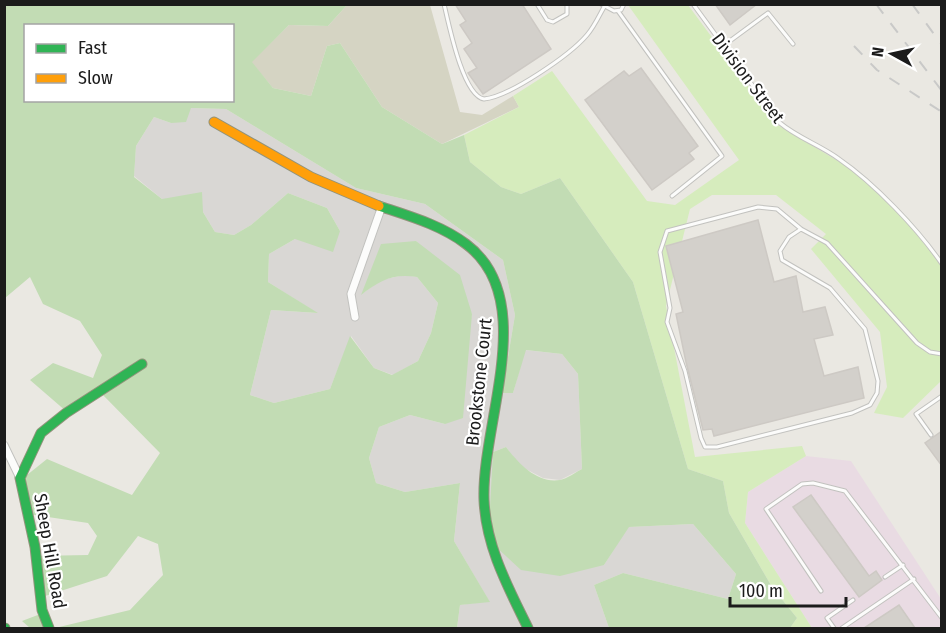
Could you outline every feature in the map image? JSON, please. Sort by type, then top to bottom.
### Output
[{"type":"street","name":"Brookstone Court","points":[[214,122],[344,193],[441,227],[466,242],[485,262],[500,294],[504,332],[486,471],[484,505],[496,561],[528,628]]},
{"type":"street","points":[[355,317],[351,308],[351,294],[382,206]]},
{"type":"street","name":"Sheep Hill Road","points":[[20,478],[41,433],[61,417],[142,364]]},
{"type":"street","name":"Sheep Hill Road","points":[[4,445],[20,478],[35,547],[42,610],[49,628]]},
{"type":"lane","points":[[444,4],[467,84],[474,96],[484,99],[520,84],[564,55],[587,36],[602,6],[618,11],[722,156],[672,196]]},
{"type":"lane","points":[[537,4],[547,20],[553,22],[567,14],[567,4]]},
{"type":"lane","points":[[618,11],[624,4]]},
{"type":"lane","name":"Division Street","points":[[693,4],[780,123],[795,136],[840,159],[905,217],[942,264]]},
{"type":"lane","points":[[723,46],[768,13],[793,44]]},
{"type":"lane","points":[[801,229],[789,237],[780,251],[782,260],[830,288],[865,329],[878,381],[877,393],[870,405],[852,413],[717,447],[705,447],[700,438],[685,371],[667,322],[670,308],[660,252],[667,231],[766,206],[787,215],[801,229],[827,243],[916,343],[930,352],[942,354]]},
{"type":"lane","points":[[931,435],[916,414],[941,399]]},
{"type":"lane","points":[[821,591],[766,509],[802,484],[813,483],[844,491],[942,618]]},
{"type":"lane","points":[[885,577],[903,565]]},
{"type":"lane","points":[[842,628],[914,579]]},
{"type":"lane","points":[[834,628],[827,618],[853,600]]},
{"type":"shaded area","points":[[347,5],[430,5],[460,112],[482,115],[513,96],[519,107],[442,144],[382,107],[340,43],[327,46],[311,96],[273,88],[251,62],[289,25],[328,26]]},
{"type":"shaded area","points":[[191,108],[226,109],[356,188],[425,204],[503,260],[515,315],[502,393],[513,393],[525,350],[562,354],[578,374],[582,469],[560,480],[543,478],[520,466],[506,447],[493,452],[604,565],[628,527],[693,524],[736,574],[728,599],[623,573],[594,585],[609,628],[457,628],[460,605],[489,601],[454,541],[460,483],[405,492],[376,483],[369,458],[379,427],[410,415],[445,424],[472,314],[416,241],[362,294],[381,280],[404,275],[417,277],[438,303],[431,333],[418,361],[393,375],[374,368],[351,336],[330,389],[274,403],[250,395],[271,310],[317,313],[268,282],[269,254],[295,239],[340,231],[327,208],[288,193],[251,225],[234,235],[215,232],[203,212],[162,199],[134,176],[136,146],[154,117],[171,123]]},
{"type":"shaded area","points":[[806,456],[851,461],[941,599],[941,628],[812,628],[745,523],[748,492]]},
{"type":"green space","points":[[5,5],[347,5],[328,26],[289,25],[252,62],[273,88],[311,96],[327,46],[340,43],[382,107],[442,144],[464,135],[470,162],[501,187],[521,194],[560,178],[633,282],[688,469],[723,481],[729,513],[772,587],[797,618],[790,628],[609,628],[594,585],[623,573],[728,599],[736,574],[693,524],[629,527],[604,565],[560,576],[521,570],[495,546],[489,526],[493,452],[506,447],[529,471],[544,479],[563,479],[582,469],[578,374],[562,354],[526,350],[513,393],[502,393],[515,315],[503,260],[425,204],[356,188],[226,109],[191,108],[186,122],[171,123],[154,117],[136,146],[134,177],[162,199],[202,192],[203,212],[215,232],[234,235],[251,225],[288,193],[327,208],[340,231],[333,252],[295,239],[269,254],[268,282],[318,313],[271,310],[250,395],[274,403],[330,389],[350,336],[374,368],[392,375],[418,361],[431,333],[438,303],[417,277],[409,276],[388,279],[361,295],[381,244],[416,241],[460,275],[472,314],[463,418],[445,424],[410,415],[379,427],[369,458],[376,483],[405,492],[460,483],[454,541],[490,602],[460,605],[457,628],[55,628],[130,610],[163,575],[158,544],[138,536],[107,576],[39,598],[35,556],[88,555],[97,536],[88,523],[28,514],[22,479],[47,459],[132,495],[160,453],[101,393],[67,412],[30,380],[53,363],[93,378],[102,355],[80,321],[43,304],[30,277],[5,298]]},
{"type":"green space","points":[[628,5],[688,5],[776,124],[858,173],[909,219],[941,263],[941,381],[903,418],[874,413],[887,387],[880,332],[811,249],[826,234],[776,195],[712,195],[690,209],[666,306],[695,457],[802,446],[806,456],[748,492],[745,523],[812,628],[790,628],[797,618],[772,587],[729,513],[723,481],[688,469],[633,282],[560,178],[521,194],[501,187],[470,162],[464,135],[519,107],[513,96],[552,71],[647,201],[675,205],[739,160]]},
{"type":"green space","points":[[43,613],[49,628],[30,628],[22,621]]},
{"type":"building","points":[[455,4],[522,4],[551,49],[483,94],[468,73],[477,68],[464,49],[472,43],[460,25],[466,21]]},
{"type":"building","points":[[715,4],[757,4],[730,25]]},
{"type":"building","points":[[641,68],[698,146],[689,153],[694,159],[652,190],[585,100],[624,71],[629,76]]},
{"type":"building","points":[[758,220],[774,282],[796,276],[803,312],[825,307],[833,335],[814,339],[824,376],[858,367],[864,398],[714,436],[712,429],[703,430],[676,314],[683,312],[666,246]]},
{"type":"building","points":[[942,431],[942,466],[925,443]]},
{"type":"building","points":[[811,495],[869,576],[876,571],[882,580],[859,597],[793,507]]},
{"type":"building","points":[[899,605],[915,628],[864,628]]},
{"type":"railway","points":[[876,4],[942,91]]},
{"type":"railway","points":[[912,4],[942,45]]},
{"type":"railway","points":[[854,46],[877,70],[942,112]]},
{"type":"traffic: fast","points":[[379,206],[435,226],[466,244],[488,268],[500,296],[503,329],[502,364],[485,469],[484,500],[494,550],[528,628]]},
{"type":"traffic: fast","points":[[49,628],[42,610],[35,547],[20,478],[41,433],[66,413],[142,364]]},
{"type":"traffic: slow","points":[[214,122],[311,177],[379,206]]}]
